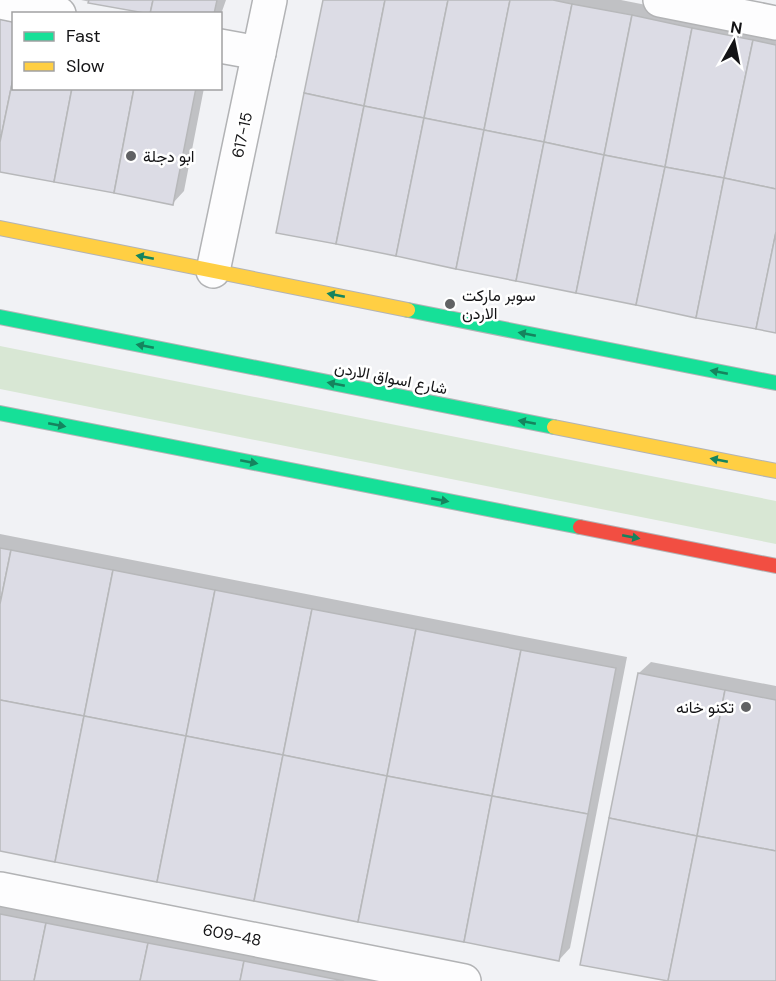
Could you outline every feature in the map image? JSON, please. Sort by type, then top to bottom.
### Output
[{"type":"main road","points":[[0,228],[776,383]]},
{"type":"main road","name":"شارع اسواق الاردن","points":[[0,317],[776,471]]},
{"type":"main road","points":[[0,413],[776,566]]},
{"type":"street","name":"617-15","points":[[213,271],[270,0]]},
{"type":"street","points":[[660,0],[776,22]]},
{"type":"street","points":[[0,2],[49,12]]},
{"type":"street","points":[[222,46],[259,53]]},
{"type":"street","name":"609-48","points":[[0,889],[464,981]]},
{"type":"green space","points":[[0,346],[776,501],[776,544],[0,389]]},
{"type":"building","points":[[89,0],[153,0],[150,12],[88,3]]},
{"type":"building","points":[[153,0],[217,0],[214,12],[150,12]]},
{"type":"building","points":[[323,0],[385,0],[364,106],[304,93]]},
{"type":"building","points":[[385,0],[448,0],[424,118],[364,106]]},
{"type":"building","points":[[448,0],[510,0],[484,130],[424,118]]},
{"type":"building","points":[[510,0],[553,0],[572,4],[544,142],[484,130]]},
{"type":"building","points":[[572,4],[632,15],[604,155],[544,142]]},
{"type":"building","points":[[632,15],[692,28],[665,167],[604,155]]},
{"type":"building","points":[[0,19],[12,22],[12,84],[0,142]]},
{"type":"building","points":[[692,28],[753,40],[724,178],[665,167]]},
{"type":"building","points":[[753,40],[776,45],[776,189],[724,178]]},
{"type":"building","points":[[12,84],[12,90],[72,90],[54,182],[0,172],[0,142]]},
{"type":"building","points":[[72,90],[134,90],[114,193],[54,182]]},
{"type":"building","points":[[134,90],[196,90],[173,205],[114,193]]},
{"type":"building","points":[[304,93],[364,106],[336,244],[276,233]]},
{"type":"building","points":[[364,106],[424,118],[396,256],[336,244]]},
{"type":"building","points":[[424,118],[484,130],[456,269],[396,256]]},
{"type":"building","points":[[484,130],[544,142],[516,281],[456,269]]},
{"type":"building","points":[[544,142],[604,155],[576,293],[516,281]]},
{"type":"building","points":[[604,155],[665,167],[636,305],[576,293]]},
{"type":"building","points":[[665,167],[724,178],[696,318],[636,305]]},
{"type":"building","points":[[724,178],[776,189],[776,232],[756,329],[696,318]]},
{"type":"building","points":[[776,232],[776,333],[756,329]]},
{"type":"building","points":[[0,548],[11,550],[0,604]]},
{"type":"building","points":[[11,550],[113,570],[84,716],[0,700],[0,604]]},
{"type":"building","points":[[113,570],[215,590],[186,736],[84,716]]},
{"type":"building","points":[[215,590],[312,609],[283,755],[186,736]]},
{"type":"building","points":[[312,609],[416,629],[387,776],[283,755]]},
{"type":"building","points":[[416,629],[521,650],[492,796],[387,776]]},
{"type":"building","points":[[521,650],[616,668],[588,814],[492,796]]},
{"type":"building","points":[[638,673],[725,690],[697,836],[609,818]]},
{"type":"building","points":[[725,690],[776,700],[776,851],[697,836]]},
{"type":"building","points":[[0,700],[84,716],[55,862],[0,851]]},
{"type":"building","points":[[84,716],[186,736],[157,882],[55,862]]},
{"type":"building","points":[[186,736],[283,755],[254,901],[157,882]]},
{"type":"building","points":[[283,755],[387,776],[358,922],[254,901]]},
{"type":"building","points":[[387,776],[492,796],[464,942],[358,922]]},
{"type":"building","points":[[492,796],[588,814],[559,961],[464,942]]},
{"type":"building","points":[[609,818],[697,836],[668,981],[580,965]]},
{"type":"building","points":[[697,836],[776,851],[776,981],[668,981]]},
{"type":"building","points":[[0,914],[46,923],[34,981],[0,981]]},
{"type":"building","points":[[46,923],[148,943],[140,981],[34,981]]},
{"type":"building","points":[[148,943],[244,961],[240,981],[140,981]]},
{"type":"building","points":[[244,961],[344,981],[240,981]]},
{"type":"traffic: fast","points":[[408,310],[776,383]]},
{"type":"traffic: fast","points":[[0,317],[554,427]]},
{"type":"traffic: fast","points":[[0,413],[580,527]]},
{"type":"traffic: slow","points":[[0,228],[408,310]]},
{"type":"traffic: slow","points":[[554,427],[776,471]]},
{"type":"traffic: jam","points":[[580,527],[776,566]]},
{"type":"place","name":"ابو دجلة","points":[[131,156]]},
{"type":"place","name":"سوبر ماركت الاردن","points":[[450,304]]},
{"type":"place","name":"تكنو خانه","points":[[746,707]]}]
